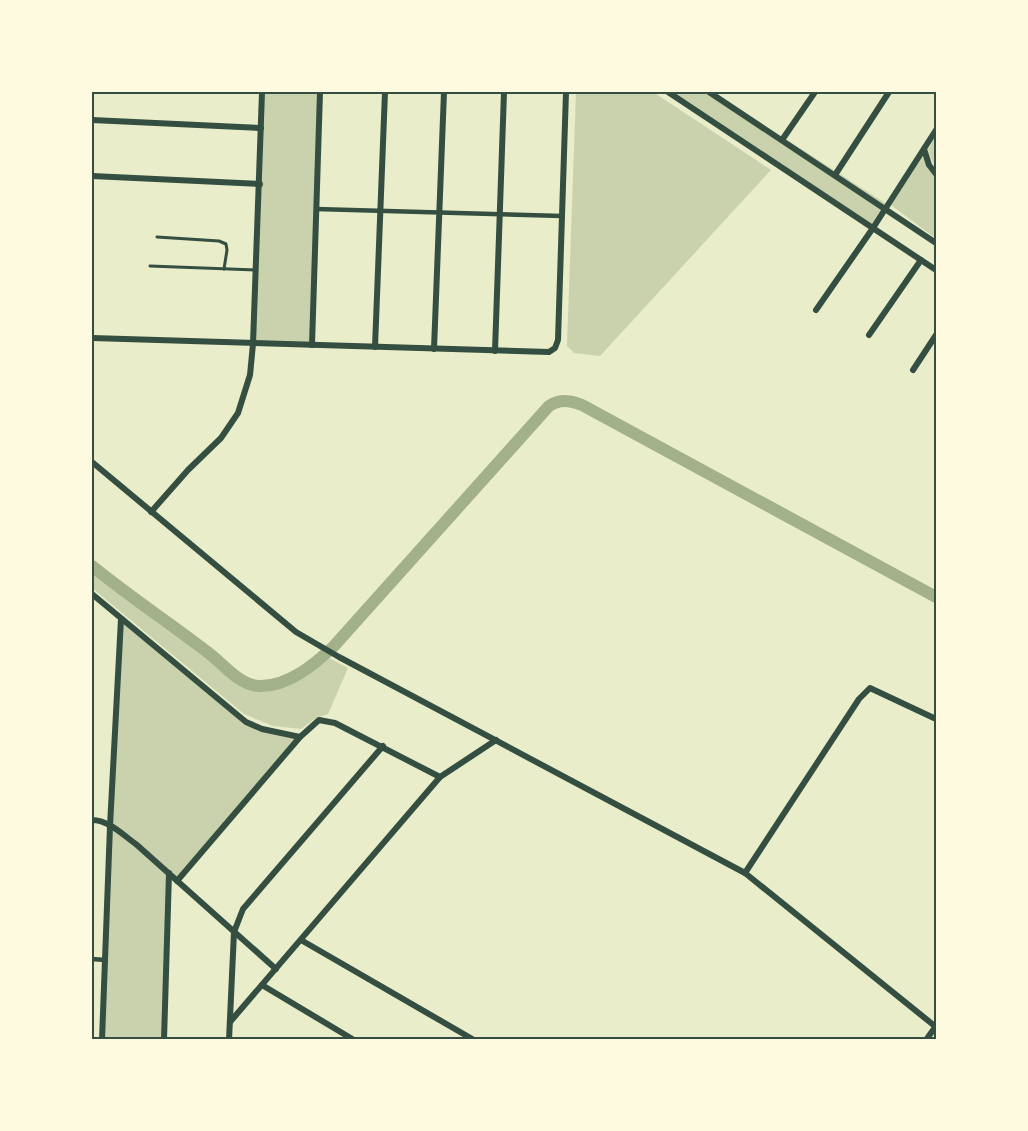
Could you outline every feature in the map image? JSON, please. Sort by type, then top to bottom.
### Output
[{"type":"street","points":[[151,512],[221,438],[238,413],[250,375],[260,184],[262,92]]},
{"type":"street","points":[[312,345],[320,92]]},
{"type":"street","points":[[375,347],[385,92]]},
{"type":"street","points":[[434,349],[444,92]]},
{"type":"street","points":[[495,351],[504,92]]},
{"type":"street","points":[[92,338],[549,352],[555,348],[558,340],[566,92]]},
{"type":"street","points":[[668,92],[936,270]]},
{"type":"street","points":[[708,92],[936,241]]},
{"type":"street","points":[[782,140],[815,92]]},
{"type":"street","points":[[835,175],[889,92]]},
{"type":"street","points":[[92,120],[261,128]]},
{"type":"street","points":[[816,310],[873,228],[936,130]]},
{"type":"street","points":[[924,149],[929,165],[936,174]]},
{"type":"street","points":[[92,176],[260,184]]},
{"type":"street","points":[[316,209],[562,216]]},
{"type":"street","points":[[869,335],[921,260]]},
{"type":"street","points":[[913,370],[936,335]]},
{"type":"street","points":[[92,462],[296,632],[313,643],[746,873],[936,1026],[926,1040]]},
{"type":"street","points":[[92,594],[246,722],[262,729],[300,737]]},
{"type":"street","points":[[102,1040],[121,619]]},
{"type":"street","points":[[746,873],[859,699],[870,688],[936,719]]},
{"type":"street","points":[[177,881],[300,737],[319,720],[335,723],[440,777]]},
{"type":"street","points":[[230,1022],[440,777],[496,740]]},
{"type":"street","points":[[229,1040],[234,932],[243,909],[383,746]]},
{"type":"street","points":[[92,820],[100,820],[136,845],[276,969]]},
{"type":"street","points":[[164,1040],[169,873]]},
{"type":"street","points":[[301,940],[474,1040]]},
{"type":"street","points":[[92,959],[105,960]]},
{"type":"street","points":[[262,986],[354,1040]]},
{"type":"lane","points":[[157,237],[219,241],[226,244],[224,269]]},
{"type":"lane","points":[[150,266],[256,270]]},
{"type":"green space","points":[[264,92],[318,92],[312,345],[253,344]]},
{"type":"green space","points":[[576,92],[653,92],[771,170],[600,356],[574,353],[567,346]]},
{"type":"green space","points":[[668,92],[713,92],[888,205],[873,228]]},
{"type":"green space","points":[[936,136],[936,169],[928,149]]},
{"type":"green space","points":[[923,154],[927,168],[936,177],[935,238],[891,205]]},
{"type":"green space","points":[[92,569],[194,642],[235,675],[252,685],[266,688],[290,682],[327,657],[348,668],[328,714],[316,718],[301,729],[273,726],[244,714],[92,588]]},
{"type":"green space","points":[[121,619],[246,722],[300,737],[177,881],[169,874],[164,1039],[102,1040]]},
{"type":"waterway","points":[[92,566],[244,682],[259,686],[280,683],[310,667],[334,646],[549,406],[565,401],[582,405],[936,597]]}]
